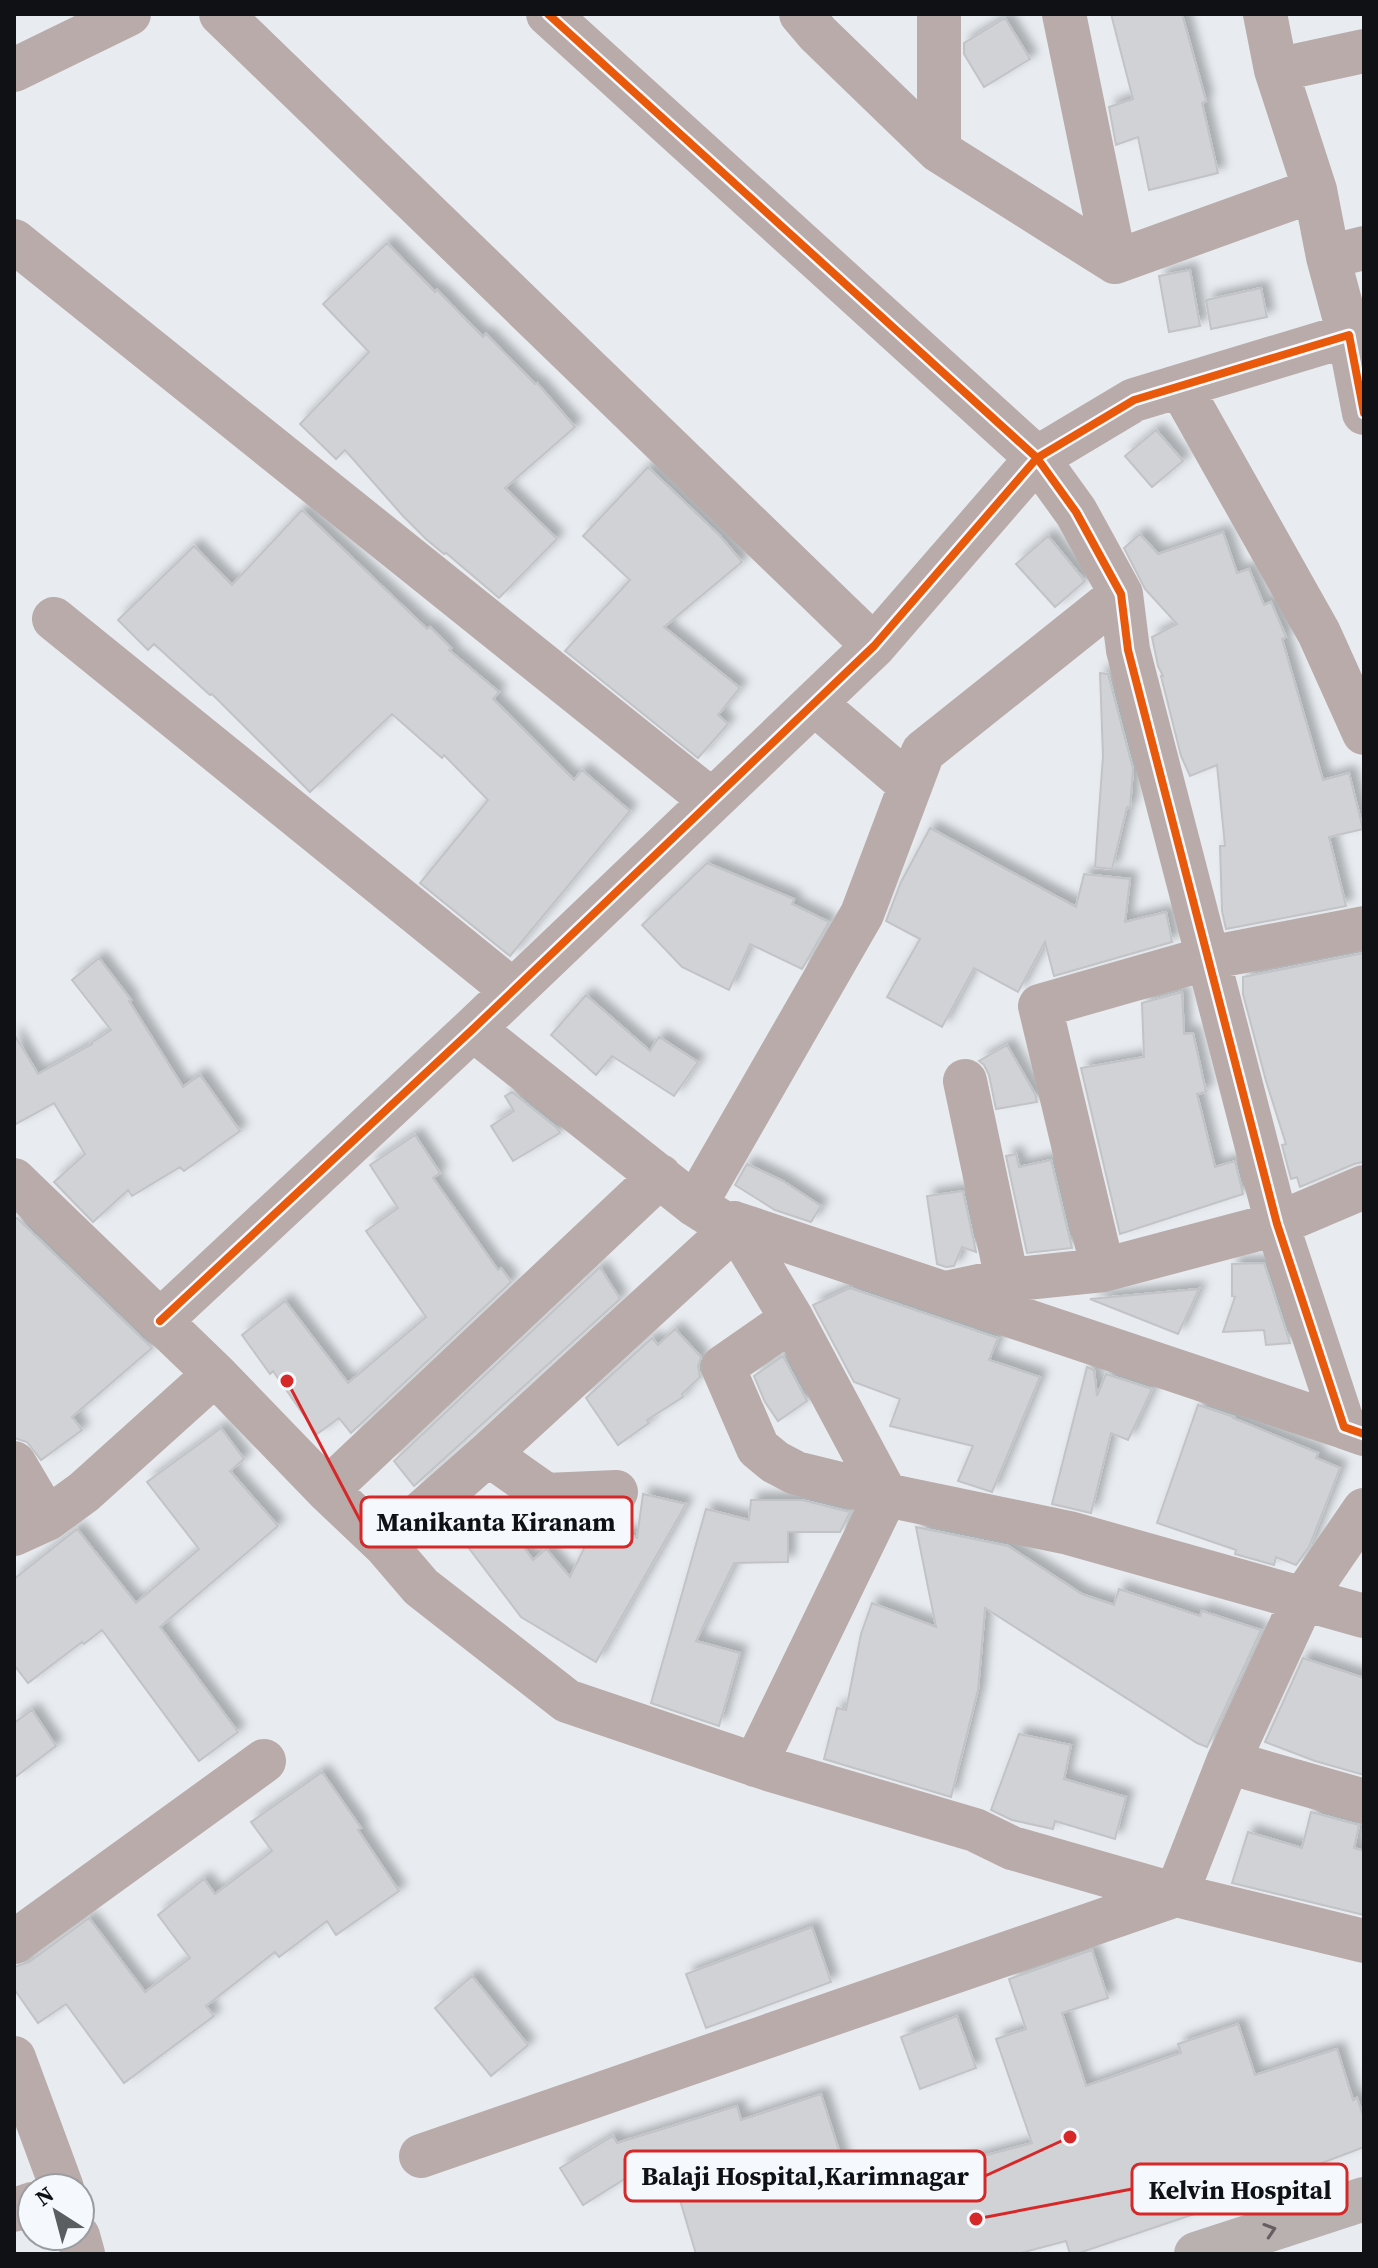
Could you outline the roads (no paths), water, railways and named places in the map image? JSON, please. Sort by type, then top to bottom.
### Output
[{"type":"highway","points":[[1196,2254],[1364,2199]]},
{"type":"street","points":[[14,70],[129,14]]},
{"type":"street","points":[[221,14],[874,646]]},
{"type":"street","points":[[548,14],[1037,458],[1076,512],[1121,594],[1128,650],[1277,1224],[1354,1430]]},
{"type":"street","points":[[801,14],[939,151],[1115,262]]},
{"type":"street","points":[[939,14],[939,151]]},
{"type":"street","points":[[1064,14],[1115,262]]},
{"type":"street","points":[[1265,14],[1276,70],[1315,190],[1346,252],[1349,335],[1364,413]]},
{"type":"street","points":[[1276,70],[1364,51]]},
{"type":"street","points":[[1115,262],[1315,190]]},
{"type":"street","points":[[14,241],[711,800]]},
{"type":"street","points":[[160,1321],[473,1029],[874,646],[1037,458],[1134,400],[1349,335]]},
{"type":"street","points":[[1180,386],[1319,633],[1364,733]]},
{"type":"street","points":[[695,1205],[862,914],[923,752],[1121,594]]},
{"type":"street","points":[[54,619],[512,990]]},
{"type":"street","points":[[814,703],[910,785]]},
{"type":"street","points":[[1103,1270],[1040,1006],[1208,958],[1364,928]]},
{"type":"street","points":[[473,1029],[695,1205],[733,1226],[945,1293],[1354,1430]]},
{"type":"street","points":[[965,1081],[1007,1280]]},
{"type":"street","points":[[327,1490],[660,1176]]},
{"type":"street","points":[[14,1180],[215,1374],[385,1545],[421,1587],[567,1701],[755,1765],[975,1830],[1012,1848],[1176,1895],[1364,1941]]},
{"type":"street","points":[[945,1293],[1007,1280],[1103,1270],[1277,1224],[1364,1187]]},
{"type":"street","points":[[733,1226],[792,1319],[886,1495]]},
{"type":"street","points":[[385,1545],[488,1454],[733,1226]]},
{"type":"street","points":[[792,1319],[723,1367],[758,1448],[796,1473],[1069,1533],[1364,1616]]},
{"type":"street","points":[[14,1463],[30,1526],[84,1492],[215,1374]]},
{"type":"street","points":[[488,1454],[546,1495],[616,1492]]},
{"type":"street","points":[[755,1765],[886,1495]]},
{"type":"street","points":[[421,2156],[1176,1895],[1228,1762],[1303,1599],[1364,1510]]},
{"type":"street","points":[[14,1942],[264,1761]]},
{"type":"street","points":[[1228,1762],[1364,1801]]},
{"type":"street","points":[[14,2058],[56,2172]]},
{"type":"place","name":"Manikanta Kiranam","points":[[287,1381]]},
{"type":"place","name":"Balaji Hospital,Karimnagar","points":[[1070,2137]]},
{"type":"place","name":"Kelvin Hospital","points":[[976,2219]]}]
